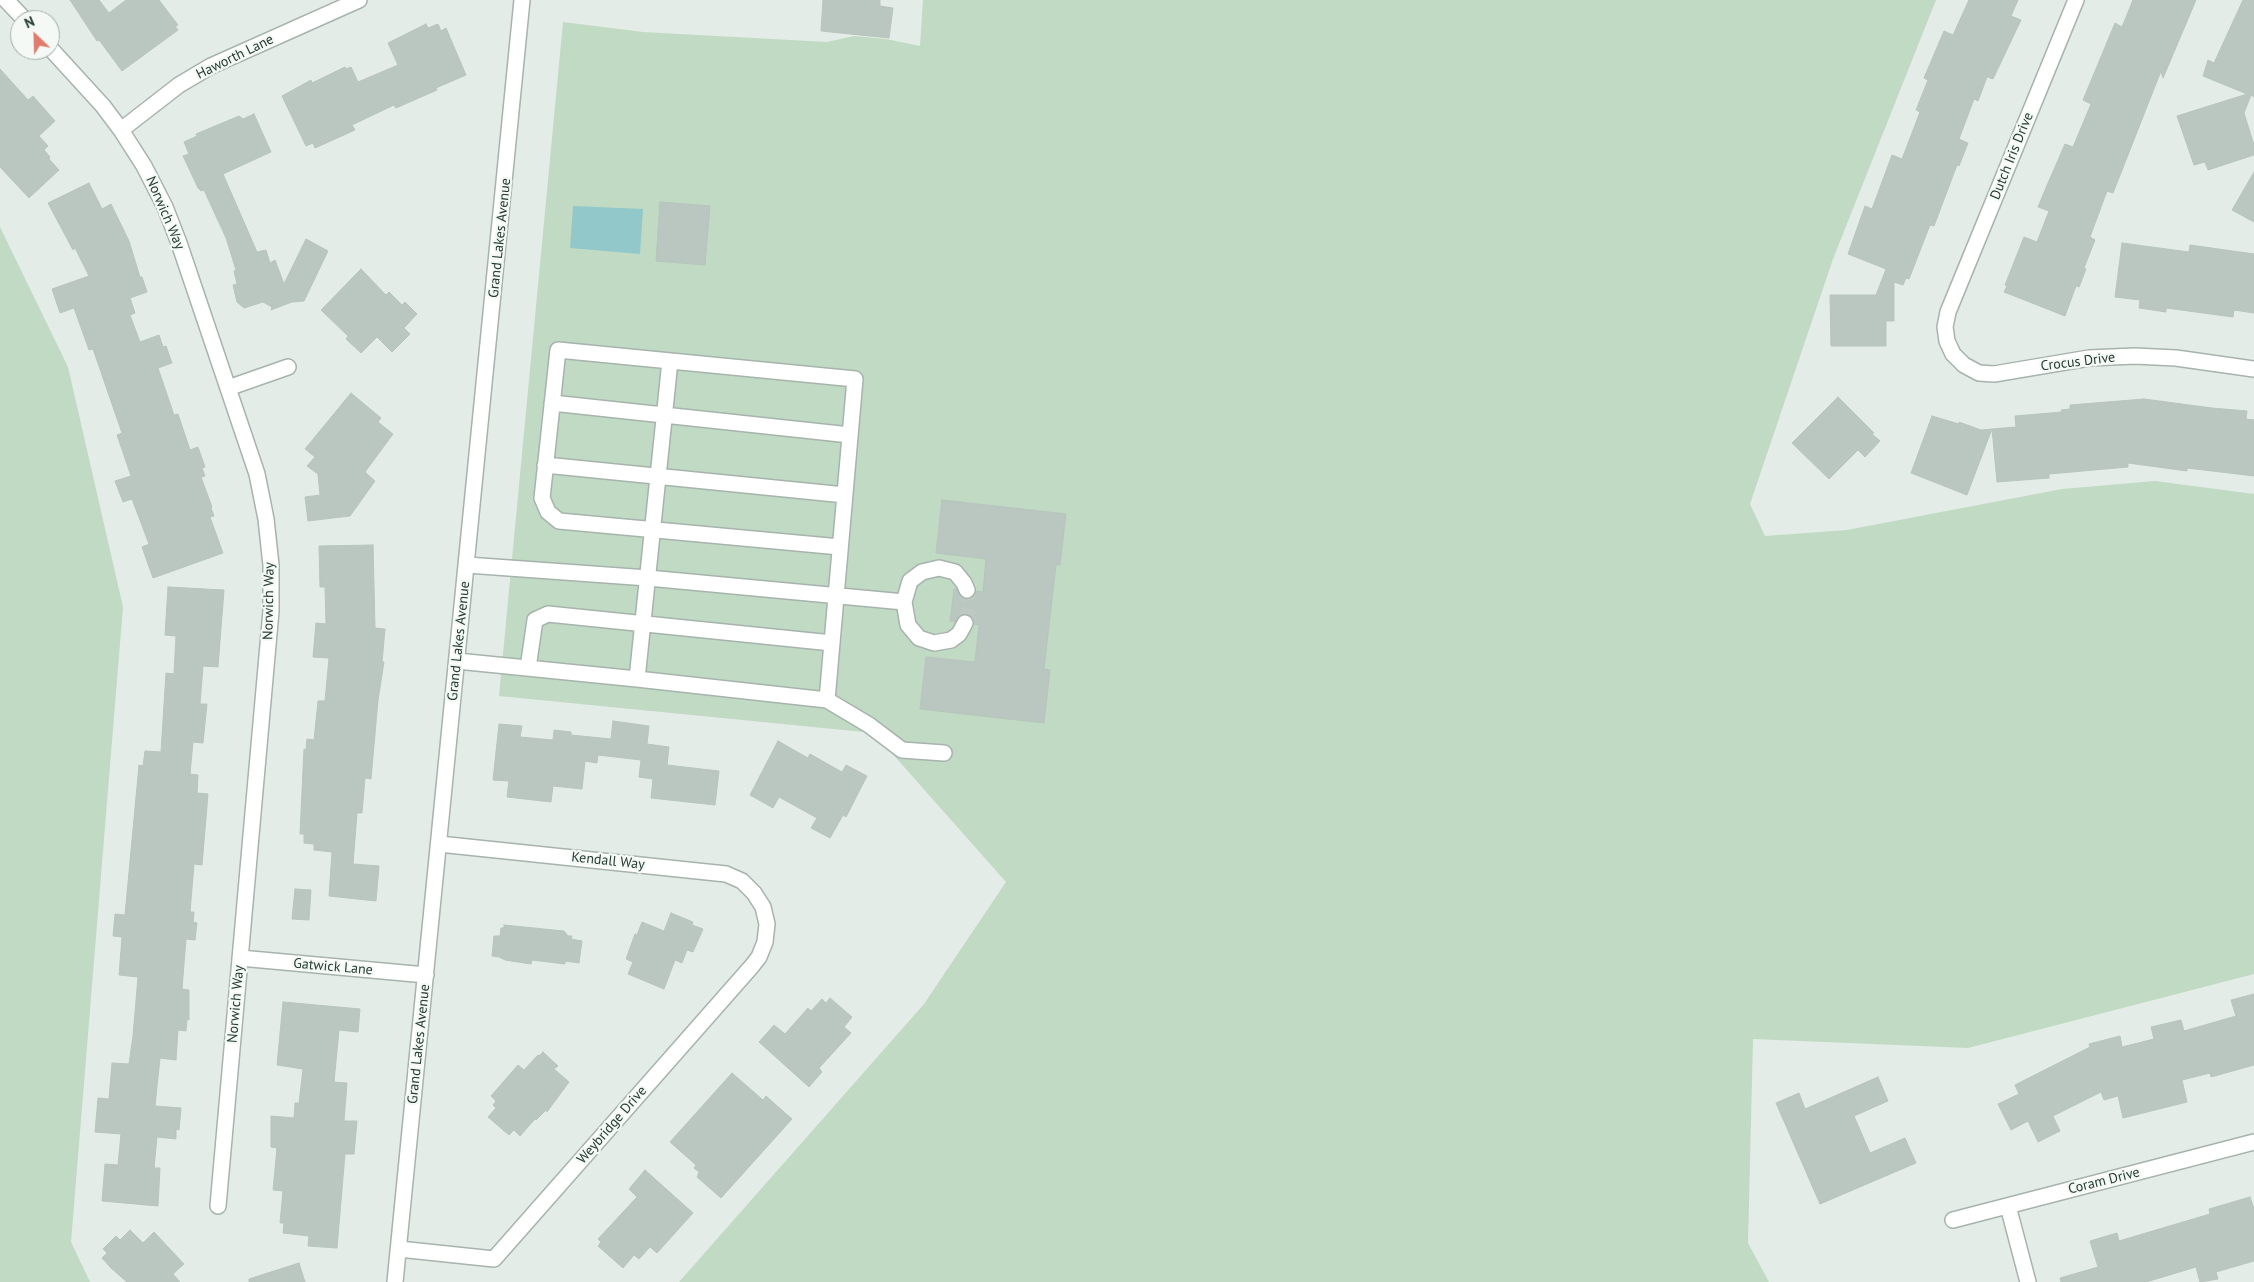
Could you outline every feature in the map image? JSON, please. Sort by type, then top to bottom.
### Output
[{"type":"street","points":[[6,0],[16,10]]},
{"type":"street","name":"Haworth Lane","points":[[121,130],[179,85],[211,66],[359,0]]},
{"type":"street","name":"Grand Lakes Avenue","points":[[396,1282],[522,0]]},
{"type":"street","name":"Dutch Iris Drive","points":[[1948,312],[2076,0]]},
{"type":"street","name":"Norwich Way","points":[[60,59],[103,106],[121,130],[144,166],[165,207],[256,474],[266,519],[271,565],[271,611],[218,1206]]},
{"type":"street","name":"Crocus Drive","points":[[1948,312],[1945,327],[1947,341],[1953,354],[1964,365],[1979,373],[1994,374],[2089,358],[2135,356],[2176,358],[2254,369]]},
{"type":"street","points":[[827,700],[855,379],[558,350],[542,498],[548,512],[559,521],[840,547]]},
{"type":"street","points":[[637,679],[670,361]]},
{"type":"street","points":[[228,388],[288,367]]},
{"type":"street","points":[[552,403],[850,435]]},
{"type":"street","points":[[545,465],[845,495]]},
{"type":"street","points":[[467,565],[648,578],[904,602]]},
{"type":"street","points":[[965,623],[960,634],[951,640],[934,643],[919,638],[908,625],[904,602],[910,582],[922,572],[939,568],[955,572],[967,590]]},
{"type":"street","points":[[528,668],[535,620],[548,614],[832,643]]},
{"type":"street","points":[[457,661],[827,700],[868,725],[902,750],[944,753]]},
{"type":"street","name":"Kendall Way","points":[[439,844],[721,873],[742,881],[754,893],[763,908]]},
{"type":"street","name":"Weybridge Drive","points":[[399,1249],[494,1259],[752,966],[765,942],[766,924],[763,908]]},
{"type":"street","name":"Gatwick Lane","points":[[240,958],[426,975]]},
{"type":"street","name":"Coram Drive","points":[[1953,1220],[2254,1142]]},
{"type":"street","points":[[2008,1206],[2028,1282]]},
{"type":"green space","points":[[923,0],[1936,0],[1833,259],[1750,504],[1765,536],[1847,530],[2062,489],[2155,481],[2254,494],[2254,974],[1968,1048],[1753,1039],[1748,1243],[1769,1282],[679,1282],[924,1004],[1006,882],[874,733],[499,696],[563,22],[643,32],[827,42],[854,36],[886,39],[920,46]]},
{"type":"green space","points":[[0,227],[68,367],[123,607],[71,1242],[90,1282],[0,1282]]},
{"type":"water","points":[[573,206],[643,209],[640,254],[570,248]]},
{"type":"building","points":[[70,0],[99,0],[109,13],[126,0],[159,0],[178,25],[175,26],[178,30],[122,71],[99,40],[97,41]]},
{"type":"building","points":[[823,0],[880,0],[880,6],[893,8],[889,38],[821,31]]},
{"type":"building","points":[[1969,0],[2018,0],[2011,16],[2021,20],[1993,79],[1987,77],[1978,101],[1974,99],[1959,139],[1968,143],[1959,166],[1957,165],[1934,226],[1930,225],[1909,279],[1906,278],[1903,285],[1894,282],[1894,321],[1886,321],[1886,346],[1831,346],[1830,295],[1876,295],[1886,269],[1848,254],[1865,206],[1872,209],[1892,155],[1902,159],[1920,112],[1916,110],[1928,80],[1924,78],[1944,31],[1953,35]]},
{"type":"building","points":[[2133,0],[2196,0],[2163,78],[2161,71],[2113,193],[2107,191],[2090,237],[2095,240],[2084,268],[2086,269],[2079,287],[2076,286],[2065,316],[2004,292],[2007,286],[2005,285],[2024,237],[2037,242],[2049,211],[2038,207],[2065,144],[2073,147],[2091,104],[2083,100],[2115,23],[2122,27]]},
{"type":"building","points":[[2243,0],[2254,0],[2254,97],[2251,95],[2244,113],[2254,145],[2254,155],[2208,170],[2205,162],[2194,165],[2177,116],[2247,94],[2203,76],[2208,60],[2214,63]]},
{"type":"building","points":[[426,24],[428,28],[438,24],[441,31],[446,28],[466,75],[396,108],[394,105],[352,125],[355,130],[315,148],[313,143],[306,146],[282,96],[311,80],[312,83],[345,67],[346,69],[351,67],[358,82],[398,65],[388,43]]},
{"type":"building","points":[[0,69],[28,100],[33,96],[55,121],[39,136],[48,146],[44,150],[50,157],[49,159],[59,170],[29,198],[0,167]]},
{"type":"building","points":[[254,114],[271,152],[223,174],[257,252],[266,250],[270,263],[275,260],[284,284],[306,239],[328,251],[304,301],[292,302],[271,310],[272,307],[263,302],[244,308],[237,302],[233,285],[237,284],[234,271],[236,270],[226,238],[204,190],[201,191],[198,188],[183,156],[189,154],[184,142],[197,136],[196,134],[239,116],[243,119]]},
{"type":"building","points":[[2254,172],[2254,222],[2232,210]]},
{"type":"building","points":[[89,183],[102,209],[111,204],[129,241],[140,277],[142,277],[147,292],[130,298],[135,313],[130,315],[140,342],[159,335],[163,347],[166,346],[172,363],[158,368],[174,415],[178,414],[190,450],[198,447],[205,467],[202,468],[205,476],[201,477],[214,516],[210,517],[223,553],[153,578],[142,547],[149,544],[132,499],[123,502],[115,481],[131,476],[117,435],[122,433],[93,349],[89,350],[74,308],[60,313],[52,289],[89,276],[75,248],[73,250],[48,203]]},
{"type":"building","points":[[660,202],[710,206],[705,265],[656,261]]},
{"type":"building","points":[[2122,243],[2189,252],[2190,245],[2254,254],[2254,313],[2234,310],[2233,317],[2166,308],[2166,312],[2139,308],[2140,300],[2115,297]]},
{"type":"building","points":[[361,269],[386,295],[389,292],[402,305],[405,302],[417,314],[404,328],[410,334],[392,352],[377,337],[361,353],[346,339],[348,336],[321,310]]},
{"type":"building","points":[[351,393],[381,418],[378,422],[393,434],[365,472],[375,481],[350,516],[308,521],[305,497],[320,495],[318,474],[307,466],[315,457],[305,449]]},
{"type":"building","points":[[1838,397],[1880,441],[1865,457],[1858,450],[1829,479],[1792,443]]},
{"type":"building","points":[[2144,399],[2247,411],[2246,419],[2254,420],[2254,476],[2187,468],[2187,471],[2128,463],[2128,467],[2049,474],[2049,478],[1997,482],[1992,429],[2016,427],[2015,416],[2062,412],[2061,410],[2070,409],[2070,405]]},
{"type":"building","points":[[1932,416],[1959,424],[1959,422],[1981,430],[1992,429],[1967,495],[1911,473]]},
{"type":"building","points":[[942,500],[1066,514],[1060,565],[1056,565],[1044,669],[1050,670],[1044,723],[920,709],[926,657],[975,662],[979,625],[974,624],[973,618],[965,614],[960,615],[955,622],[950,621],[954,589],[956,589],[961,597],[966,599],[974,596],[976,591],[983,592],[986,559],[936,553]]},
{"type":"building","points":[[373,545],[375,628],[385,629],[382,662],[384,662],[378,700],[371,779],[365,778],[362,813],[357,813],[353,864],[379,866],[376,901],[329,896],[332,852],[314,850],[314,844],[304,843],[304,834],[300,834],[304,749],[306,750],[307,739],[314,740],[318,701],[325,701],[329,658],[313,657],[316,623],[326,624],[325,587],[320,587],[319,546]]},
{"type":"building","points":[[168,587],[224,590],[218,667],[203,666],[200,704],[207,704],[203,743],[193,742],[190,774],[198,775],[197,793],[208,794],[202,865],[194,864],[190,912],[194,912],[193,922],[197,923],[195,940],[186,939],[182,989],[189,990],[189,1020],[187,1019],[186,1031],[178,1030],[176,1060],[160,1058],[155,1106],[181,1108],[179,1130],[176,1129],[176,1139],[157,1137],[154,1168],[160,1168],[158,1206],[102,1201],[105,1164],[118,1165],[121,1134],[95,1132],[98,1098],[109,1099],[112,1063],[129,1064],[133,1036],[138,977],[119,975],[122,937],[113,936],[115,914],[125,915],[139,765],[143,766],[145,751],[161,752],[166,673],[174,674],[176,636],[165,635]]},
{"type":"building","points":[[613,721],[649,726],[647,744],[669,747],[667,765],[719,771],[715,805],[651,798],[653,779],[639,777],[641,760],[598,755],[597,763],[585,761],[582,789],[553,786],[551,802],[507,797],[509,781],[493,780],[499,724],[522,726],[520,737],[553,740],[554,730],[571,732],[571,735],[611,739]]},
{"type":"building","points":[[778,741],[808,758],[810,754],[842,772],[846,765],[867,776],[846,817],[843,815],[830,838],[811,828],[817,818],[779,797],[773,808],[750,795]]},
{"type":"building","points":[[295,889],[311,890],[309,920],[292,919]]},
{"type":"building","points":[[671,913],[693,922],[692,925],[703,929],[693,952],[687,950],[682,963],[675,960],[664,989],[628,974],[633,962],[626,959],[635,934],[637,935],[642,922],[664,931]]},
{"type":"building","points":[[504,925],[564,931],[568,936],[572,936],[571,939],[582,941],[579,963],[565,961],[565,964],[532,960],[531,964],[492,956],[494,936],[500,936],[501,928],[504,928]]},
{"type":"building","points":[[2254,994],[2254,1065],[2211,1077],[2210,1073],[2182,1080],[2187,1102],[2123,1118],[2118,1096],[2104,1100],[2101,1092],[2053,1116],[2060,1131],[2038,1142],[2028,1121],[2011,1130],[1998,1104],[2019,1094],[2015,1085],[2090,1047],[2089,1044],[2120,1036],[2122,1047],[2154,1039],[2151,1027],[2181,1020],[2184,1031],[2236,1016],[2231,1000]]},
{"type":"building","points":[[830,998],[852,1017],[844,1027],[851,1033],[819,1068],[822,1072],[809,1087],[759,1042],[774,1025],[785,1034],[808,1008],[811,1011],[822,999],[826,1003]]},
{"type":"building","points":[[283,1002],[360,1009],[358,1032],[339,1030],[334,1082],[347,1083],[344,1121],[357,1121],[354,1154],[345,1154],[337,1248],[308,1246],[309,1236],[283,1233],[284,1223],[280,1223],[283,1191],[273,1190],[277,1148],[271,1147],[271,1116],[294,1118],[295,1103],[299,1103],[303,1069],[277,1065]]},
{"type":"building","points":[[543,1052],[558,1066],[554,1069],[569,1082],[547,1112],[546,1110],[535,1119],[520,1136],[514,1130],[509,1135],[488,1117],[496,1108],[493,1105],[496,1101],[491,1096],[518,1065],[524,1070]]},
{"type":"building","points":[[732,1073],[763,1100],[766,1096],[792,1119],[721,1198],[697,1177],[699,1172],[694,1168],[696,1165],[670,1142]]},
{"type":"building","points":[[1878,1077],[1888,1101],[1854,1116],[1870,1153],[1905,1138],[1916,1163],[1820,1204],[1776,1103],[1799,1093],[1805,1109]]},
{"type":"building","points":[[645,1170],[693,1213],[657,1253],[650,1247],[639,1259],[634,1255],[623,1268],[598,1246],[601,1242],[598,1239],[637,1197],[629,1189]]},
{"type":"building","points":[[2250,1197],[2254,1209],[2254,1261],[2216,1272],[2218,1279],[2200,1282],[2196,1267],[2146,1282],[2061,1282],[2060,1278],[2098,1267],[2090,1241],[2117,1233],[2119,1241],[2210,1214],[2209,1209]]},
{"type":"building","points":[[130,1230],[143,1243],[154,1232],[184,1264],[173,1274],[180,1282],[127,1282],[111,1268],[102,1258],[107,1253],[103,1249],[116,1236],[120,1240]]},
{"type":"building","points":[[299,1263],[305,1282],[249,1282],[249,1279]]},
{"type":"tunnel","points":[[965,623],[970,607],[967,590]]}]
